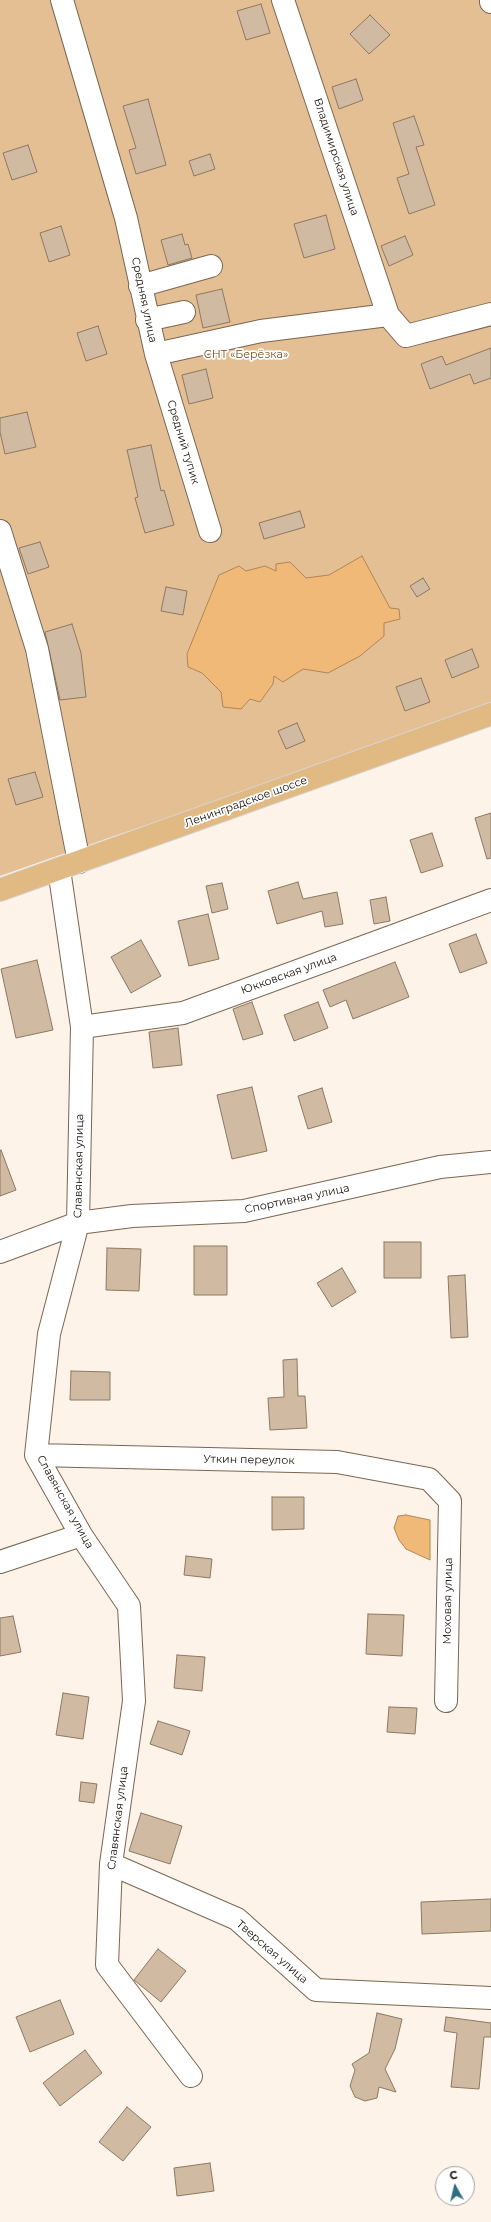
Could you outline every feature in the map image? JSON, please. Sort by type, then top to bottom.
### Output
[{"type":"main road","name":"Ленинградское шоссе","points":[[0,890],[491,714]]},
{"type":"street","name":"Средняя улица","points":[[62,0],[126,218],[147,320],[156,354],[261,331],[388,315]]},
{"type":"street","name":"Владимирская улица","points":[[284,0],[388,315]]},
{"type":"street","points":[[140,286],[211,266]]},
{"type":"street","points":[[147,320],[184,312]]},
{"type":"street","points":[[388,315],[406,336],[491,314]]},
{"type":"street","name":"Средний тупик","points":[[156,354],[210,531]]},
{"type":"street","name":"Славянская улица","points":[[0,531],[37,650],[69,866],[82,1027],[78,1223],[49,1334],[36,1455],[81,1536],[129,1606],[134,1701],[111,1864],[106,1965],[191,2076]]},
{"type":"street","name":"Юкковская улица","points":[[82,1027],[183,1013],[491,900]]},
{"type":"street","name":"Спортивная улица","points":[[0,1252],[78,1223],[132,1216],[244,1211],[440,1167],[491,1162]]},
{"type":"street","name":"Уткин переулок","points":[[36,1455],[337,1462],[429,1479],[450,1501]]},
{"type":"street","name":"Моховая улица","points":[[446,1701],[450,1501]]},
{"type":"street","points":[[0,1562],[81,1536]]},
{"type":"street","name":"Тверская улица","points":[[111,1864],[237,1920],[316,1990],[491,1998]]},
{"type":"green space","name":"СНТ «Берёзка»","points":[[0,0],[491,0],[491,710],[117,835],[0,876]]},
{"type":"shaded area","points":[[362,556],[390,608],[399,609],[400,619],[384,623],[384,636],[360,656],[328,673],[303,669],[283,682],[274,676],[273,684],[260,702],[250,699],[241,709],[223,707],[221,692],[202,673],[188,667],[187,654],[219,575],[239,566],[246,571],[265,566],[276,571],[276,564],[290,562],[306,578],[329,575]]},
{"type":"shaded area","points":[[406,1515],[430,1520],[430,1560],[406,1549],[399,1540],[394,1528],[398,1516]]},
{"type":"building","points":[[261,4],[270,33],[246,40],[237,11]]},
{"type":"building","points":[[370,15],[390,35],[369,54],[350,34]]},
{"type":"building","points":[[356,79],[363,100],[339,109],[332,87]]},
{"type":"building","points":[[148,99],[166,165],[136,174],[129,150],[136,148],[123,106]]},
{"type":"building","points":[[414,116],[424,145],[416,147],[435,205],[409,214],[397,178],[409,174],[393,123]]},
{"type":"building","points":[[28,145],[37,172],[12,180],[3,153]]},
{"type":"building","points":[[210,154],[215,169],[194,176],[189,161]]},
{"type":"building","points":[[326,215],[335,249],[304,258],[294,224]]},
{"type":"building","points":[[61,226],[70,255],[49,262],[40,233]]},
{"type":"building","points":[[182,234],[185,245],[188,244],[192,258],[168,265],[161,240]]},
{"type":"building","points":[[405,236],[413,255],[389,266],[381,246]]},
{"type":"building","points":[[222,289],[230,322],[203,328],[196,295]]},
{"type":"building","points":[[98,326],[107,354],[86,361],[77,333]]},
{"type":"building","points":[[491,348],[491,378],[474,384],[470,374],[430,389],[421,364],[442,356],[446,365]]},
{"type":"building","points":[[206,369],[213,398],[189,404],[182,375]]},
{"type":"building","points":[[27,412],[36,447],[5,454],[0,432],[0,418]]},
{"type":"building","points":[[151,445],[161,491],[164,490],[174,525],[145,533],[135,498],[138,497],[127,450]]},
{"type":"building","points":[[300,511],[305,527],[264,539],[259,523]]},
{"type":"building","points":[[40,542],[49,567],[28,574],[19,548]]},
{"type":"building","points":[[423,578],[430,589],[417,597],[410,586]]},
{"type":"building","points":[[166,587],[187,591],[183,615],[161,611]]},
{"type":"building","points":[[72,624],[81,653],[86,697],[60,700],[45,632]]},
{"type":"building","points":[[472,649],[479,667],[452,678],[445,660]]},
{"type":"building","points":[[421,678],[430,702],[405,711],[396,687]]},
{"type":"building","points":[[297,723],[305,741],[286,749],[278,731]]},
{"type":"building","points":[[35,772],[43,797],[16,805],[8,779]]},
{"type":"building","points":[[491,813],[491,858],[487,859],[475,818]]},
{"type":"building","points":[[432,833],[443,866],[421,873],[410,840]]},
{"type":"building","points":[[298,882],[303,899],[337,892],[343,924],[325,927],[322,911],[277,924],[268,891]]},
{"type":"building","points":[[222,883],[228,909],[212,913],[206,886]]},
{"type":"building","points":[[386,897],[390,921],[374,924],[370,900]]},
{"type":"building","points":[[208,914],[219,959],[189,966],[178,921]]},
{"type":"building","points":[[476,934],[487,963],[460,973],[449,944]]},
{"type":"building","points":[[141,940],[161,976],[131,993],[111,957]]},
{"type":"building","points":[[37,960],[53,1030],[16,1038],[1,969]]},
{"type":"building","points":[[395,962],[409,997],[353,1019],[346,1000],[330,1007],[323,990]]},
{"type":"building","points":[[252,1002],[263,1034],[243,1040],[233,1009]]},
{"type":"building","points":[[318,1002],[328,1028],[294,1041],[284,1015]]},
{"type":"building","points":[[178,1028],[182,1065],[153,1068],[149,1032]]},
{"type":"building","points":[[252,1087],[267,1151],[232,1159],[217,1095]]},
{"type":"building","points":[[322,1088],[332,1122],[308,1129],[298,1096]]},
{"type":"building","points":[[1,1150],[16,1190],[0,1196],[0,1151]]},
{"type":"building","points":[[384,1242],[421,1242],[421,1278],[384,1278]]},
{"type":"building","points":[[194,1246],[227,1246],[227,1295],[194,1295]]},
{"type":"building","points":[[107,1248],[141,1249],[139,1291],[106,1290]]},
{"type":"building","points":[[342,1268],[356,1292],[332,1307],[317,1283]]},
{"type":"building","points":[[465,1275],[468,1337],[451,1338],[448,1276]]},
{"type":"building","points":[[297,1359],[298,1396],[305,1396],[307,1428],[270,1430],[268,1398],[284,1397],[283,1360]]},
{"type":"building","points":[[71,1371],[110,1372],[110,1400],[70,1400]]},
{"type":"building","points":[[272,1497],[304,1497],[304,1529],[272,1530]]},
{"type":"building","points":[[186,1556],[212,1559],[210,1578],[184,1575]]},
{"type":"building","points":[[368,1614],[404,1615],[402,1656],[366,1654]]},
{"type":"building","points":[[13,1616],[21,1652],[0,1656],[0,1618]]},
{"type":"building","points":[[177,1655],[205,1657],[202,1691],[174,1688]]},
{"type":"building","points":[[63,1693],[89,1697],[83,1739],[56,1735]]},
{"type":"building","points":[[389,1707],[417,1708],[415,1734],[387,1732]]},
{"type":"building","points":[[158,1721],[190,1731],[182,1755],[150,1744]]},
{"type":"building","points":[[81,1782],[97,1784],[94,1803],[79,1801]]},
{"type":"building","points":[[141,1813],[182,1826],[170,1864],[129,1851]]},
{"type":"building","points":[[491,1899],[491,1931],[422,1934],[421,1902]]},
{"type":"building","points":[[158,1949],[186,1971],[161,2002],[134,1980]]},
{"type":"building","points":[[60,2000],[74,2034],[30,2052],[16,2017]]},
{"type":"building","points":[[377,2013],[402,2019],[395,2049],[385,2069],[396,2092],[379,2087],[377,2098],[365,2101],[355,2097],[350,2086],[355,2070],[352,2064],[369,2053]]},
{"type":"building","points":[[446,2017],[491,2023],[491,2037],[484,2037],[479,2089],[451,2087],[457,2033],[444,2031]]},
{"type":"building","points":[[85,2050],[102,2073],[60,2106],[43,2083]]},
{"type":"building","points":[[127,2107],[151,2127],[123,2161],[99,2142]]},
{"type":"building","points":[[210,2163],[214,2191],[177,2196],[174,2168]]}]
